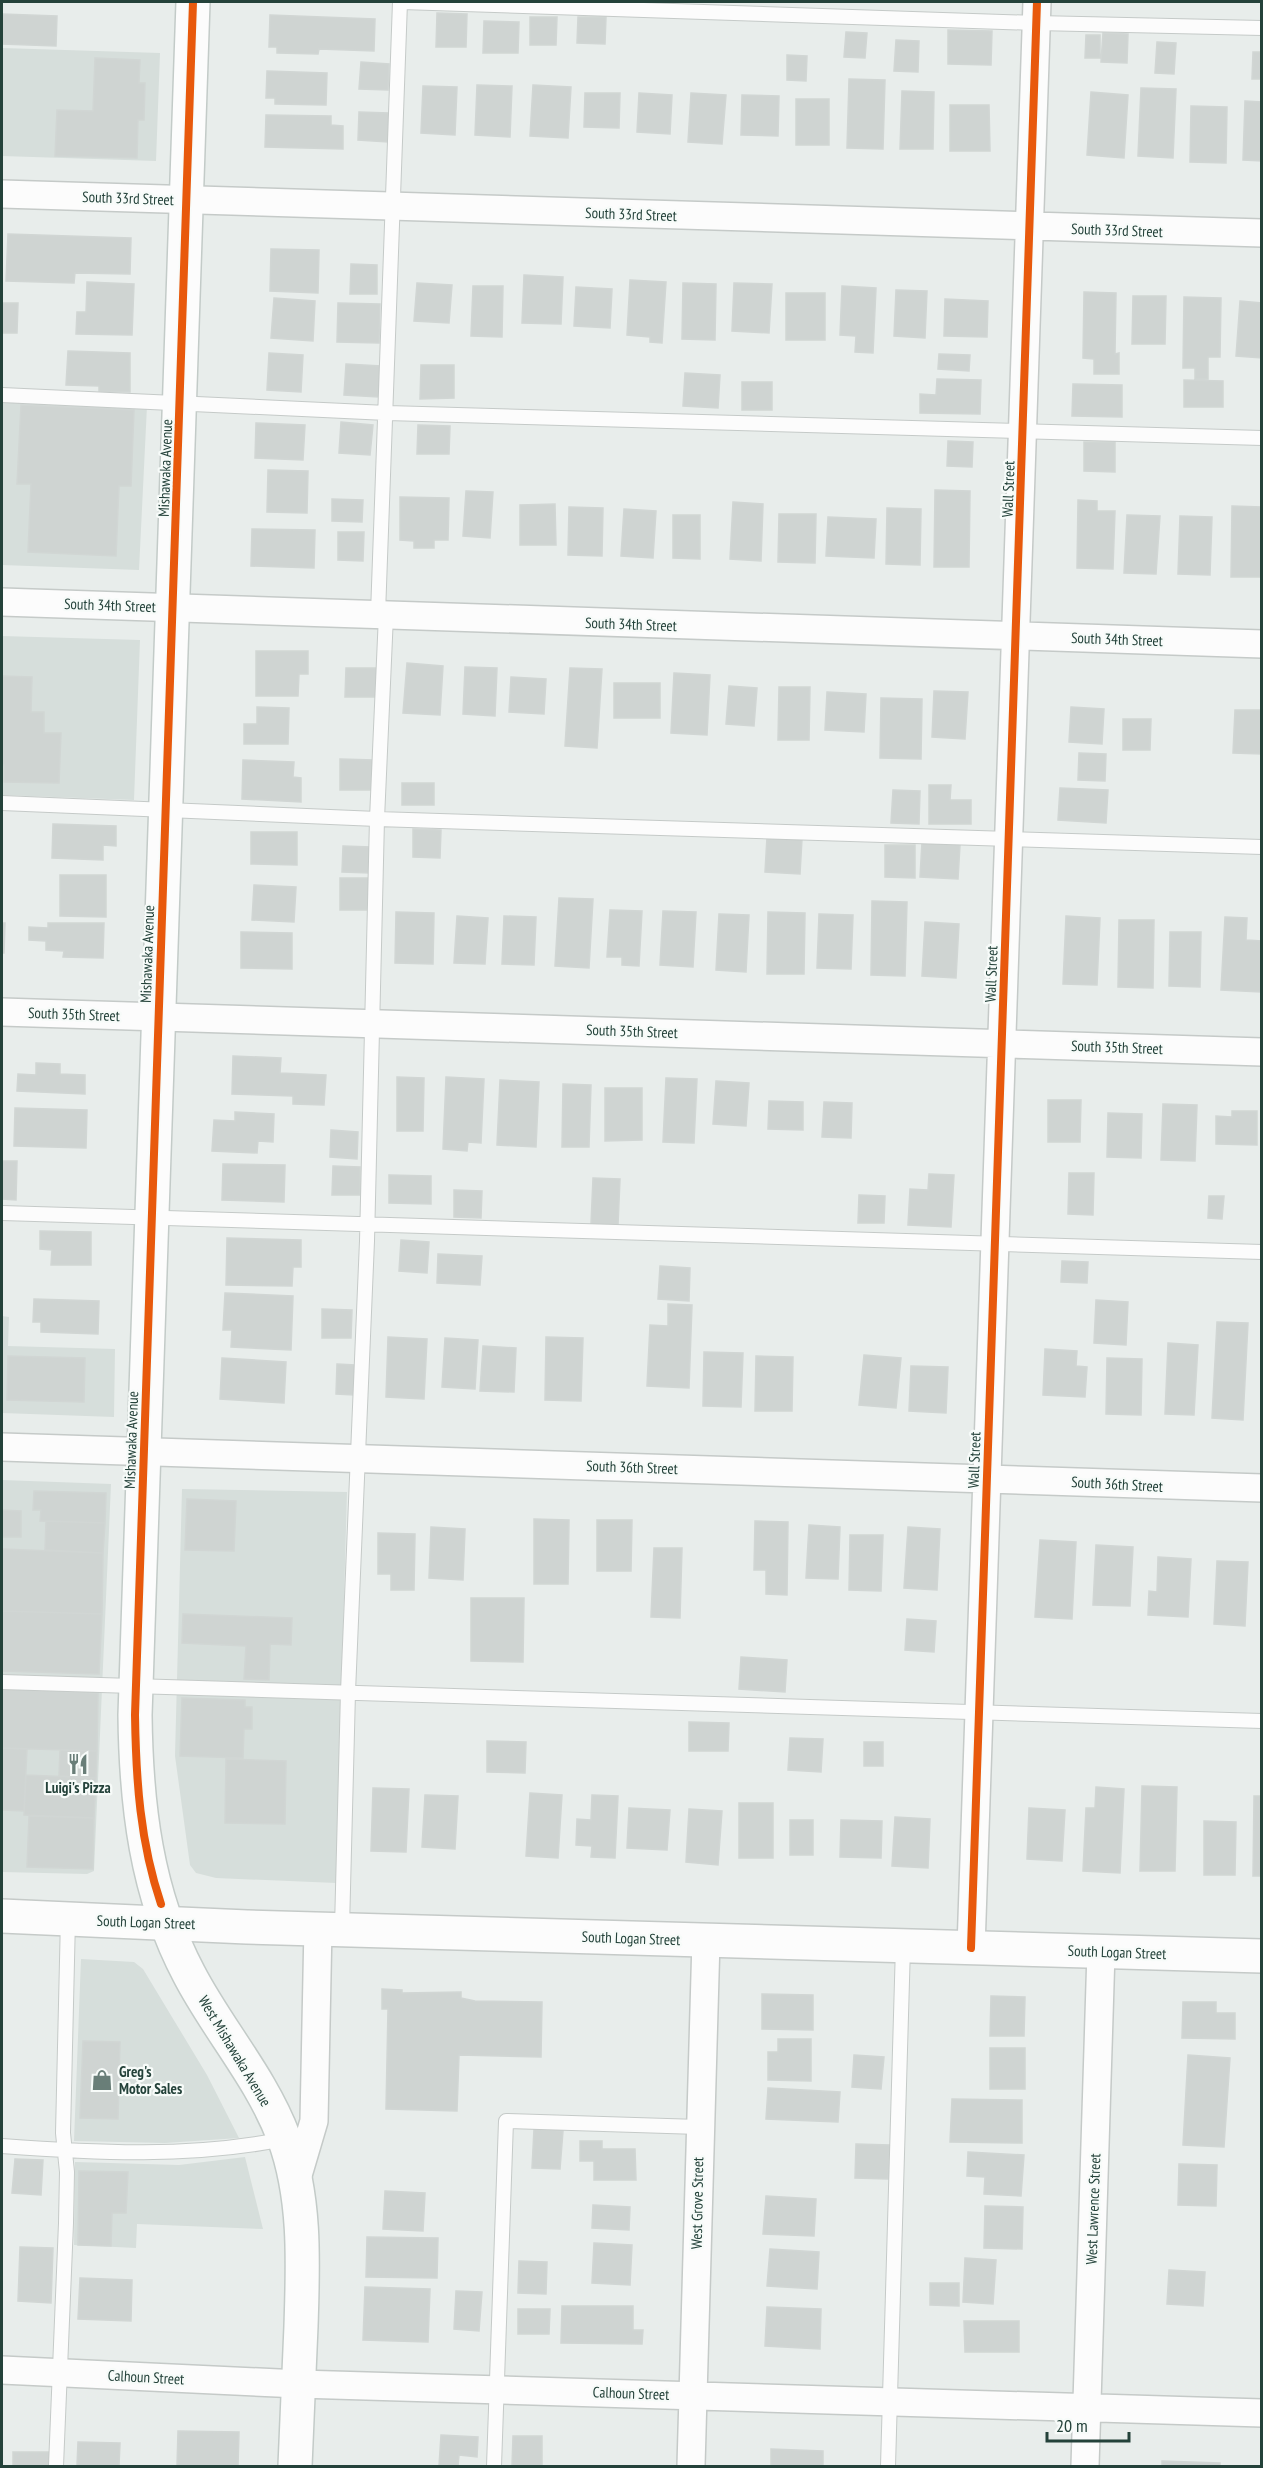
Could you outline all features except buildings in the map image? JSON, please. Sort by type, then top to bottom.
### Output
[{"type":"main road","name":"Mishawaka Avenue","points":[[167,1922],[150,1870],[140,1816],[136,1772],[136,1686],[193,2]]},
{"type":"main road","name":"South Logan Street","points":[[2,1917],[1262,1956]]},
{"type":"main road","name":"West Mishawaka Avenue","points":[[167,1922],[188,1974],[263,2092],[284,2139],[296,2182],[302,2232],[296,2466]]},
{"type":"street","name":"Wall Street","points":[[970,1948],[1017,636],[1036,12]]},
{"type":"street","name":"South 33rd Street","points":[[2,194],[1262,233]]},
{"type":"street","name":"South 34th Street","points":[[2,602],[1262,644]]},
{"type":"street","name":"South 35th Street","points":[[2,1012],[1262,1052]]},
{"type":"street","name":"South 36th Street","points":[[2,1447],[1262,1488]]},
{"type":"street","name":"West Mishawaka Avenue","points":[[296,2182],[314,2121],[330,1928]]},
{"type":"street","name":"West Grove Street","points":[[691,2466],[706,1940]]},
{"type":"street","name":"West Lawrence Street","points":[[1085,2466],[1101,1952]]},
{"type":"street","name":"Calhoun Street","points":[[2,2370],[299,2384],[1262,2413]]},
{"type":"lane","points":[[330,1928],[348,1692],[358,1460],[393,207],[401,2],[1036,12],[1262,28]]},
{"type":"lane","points":[[2,394],[387,413],[1262,438]]},
{"type":"lane","points":[[2,803],[377,819],[1262,847]]},
{"type":"lane","points":[[2,1213],[1262,1252]]},
{"type":"lane","points":[[2,1682],[1262,1721]]},
{"type":"lane","points":[[56,2466],[66,2223],[68,1918]]},
{"type":"lane","points":[[888,2466],[903,1946]]},
{"type":"lane","points":[[494,2466],[506,2121],[699,2127]]},
{"type":"lane","points":[[2,2146],[121,2154],[243,2148],[284,2139]]},
{"type":"shaded area","points":[[2,48],[160,53],[156,161],[2,156]]},
{"type":"shaded area","points":[[2,401],[147,406],[139,570],[2,565]]},
{"type":"shaded area","points":[[2,636],[140,640],[134,800],[2,795]]},
{"type":"shaded area","points":[[2,1316],[9,1317],[8,1346],[115,1349],[114,1417],[2,1413]]},
{"type":"shaded area","points":[[2,1480],[111,1484],[94,1871],[87,1874],[2,1872]]},
{"type":"shaded area","points":[[182,1489],[347,1492],[336,1883],[216,1878],[196,1873],[190,1865],[175,1756]]},
{"type":"shaded area","points":[[81,1959],[134,1962],[143,1969],[207,2075],[239,2138],[165,2143],[74,2141]]},
{"type":"shaded area","points":[[245,2157],[263,2229],[137,2224],[136,2248],[74,2245],[75,2162],[179,2165]]},
{"type":"cycle path","points":[[161,1904],[148,1857],[140,1811],[135,1715],[193,2]]},
{"type":"cycle path","points":[[971,1948],[1037,2]]},
{"type":"place","name":"Luigi's Pizza","points":[[78,1764]]},
{"type":"place","name":"Greg's Motor Sales","points":[[102,2080]]}]
